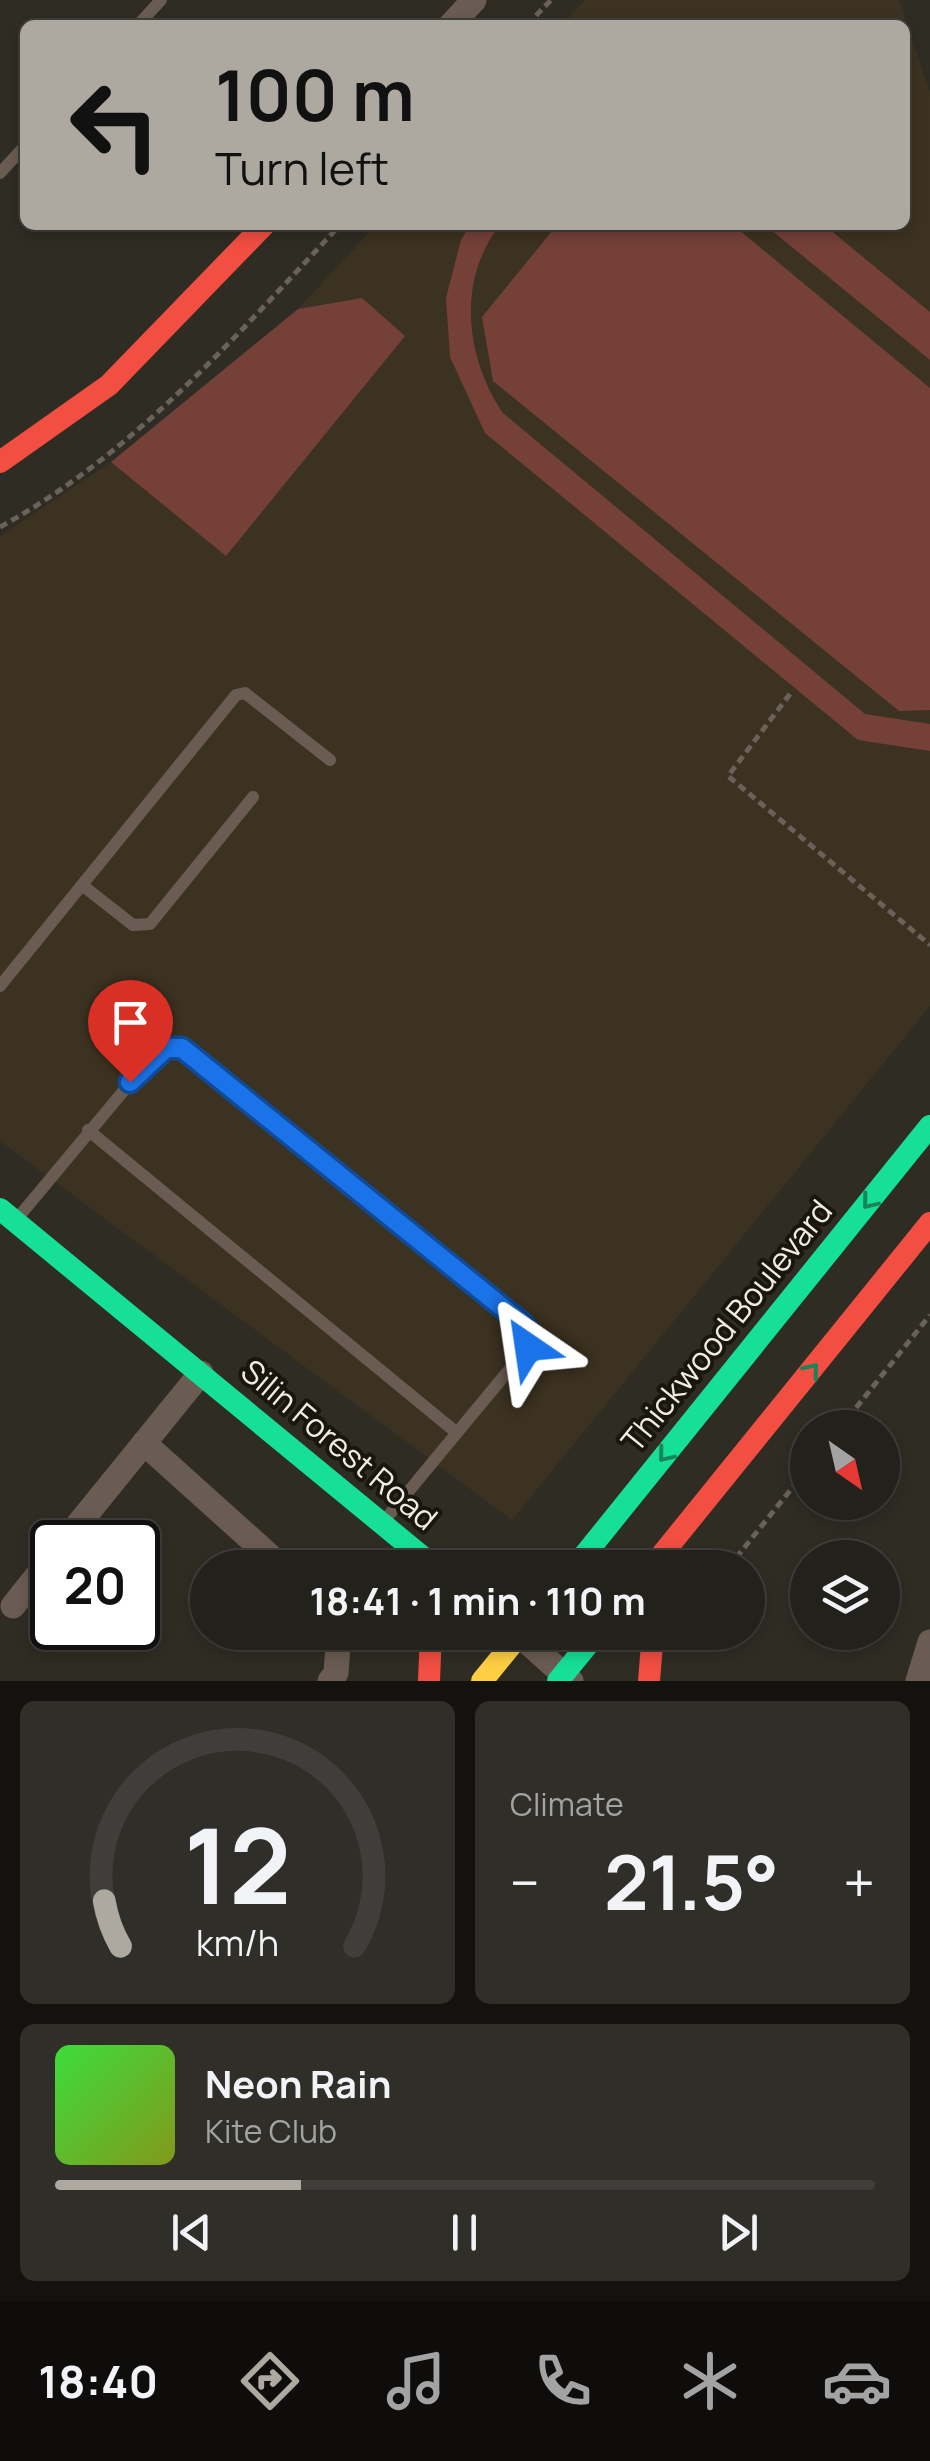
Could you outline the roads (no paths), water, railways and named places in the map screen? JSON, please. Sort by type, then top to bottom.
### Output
[{"type":"main road","points":[[0,462],[116,378],[259,230]]},
{"type":"main road","name":"Thickwood Boulevard","points":[[588,1550],[930,1126]]},
{"type":"main road","name":"Silin Forest Road","points":[[8,1215],[414,1550]]},
{"type":"main road","points":[[666,1550],[930,1223]]},
{"type":"main road","points":[[676,1550],[684,1528]]},
{"type":"main road","points":[[389,1529],[400,1550]]},
{"type":"main road","points":[[429,1681],[430,1650]]},
{"type":"main road","points":[[482,1681],[506,1650]]},
{"type":"main road","points":[[564,1679],[585,1650]]},
{"type":"main road","points":[[649,1681],[651,1650]]},
{"type":"street","points":[[456,20],[474,0]]},
{"type":"street","name":"Silin Forest Road","points":[[82,1520],[201,1373]]},
{"type":"street","points":[[144,1443],[264,1550]]},
{"type":"street","points":[[13,1606],[30,1585]]},
{"type":"street","points":[[918,1681],[930,1642]]},
{"type":"street","points":[[330,1681],[336,1673],[338,1650]]},
{"type":"street","points":[[535,1650],[564,1679]]},
{"type":"lane","points":[[143,20],[161,0]]},
{"type":"lane","points":[[0,173],[20,151]]},
{"type":"lane","points":[[0,986],[236,695],[246,693],[330,760]]},
{"type":"lane","points":[[82,885],[133,925],[150,924],[253,797]]},
{"type":"lane","points":[[8,1215],[151,1058],[166,1048],[182,1048],[523,1324],[530,1335],[528,1347],[458,1433],[389,1529]]},
{"type":"lane","points":[[88,1130],[458,1433]]}]
